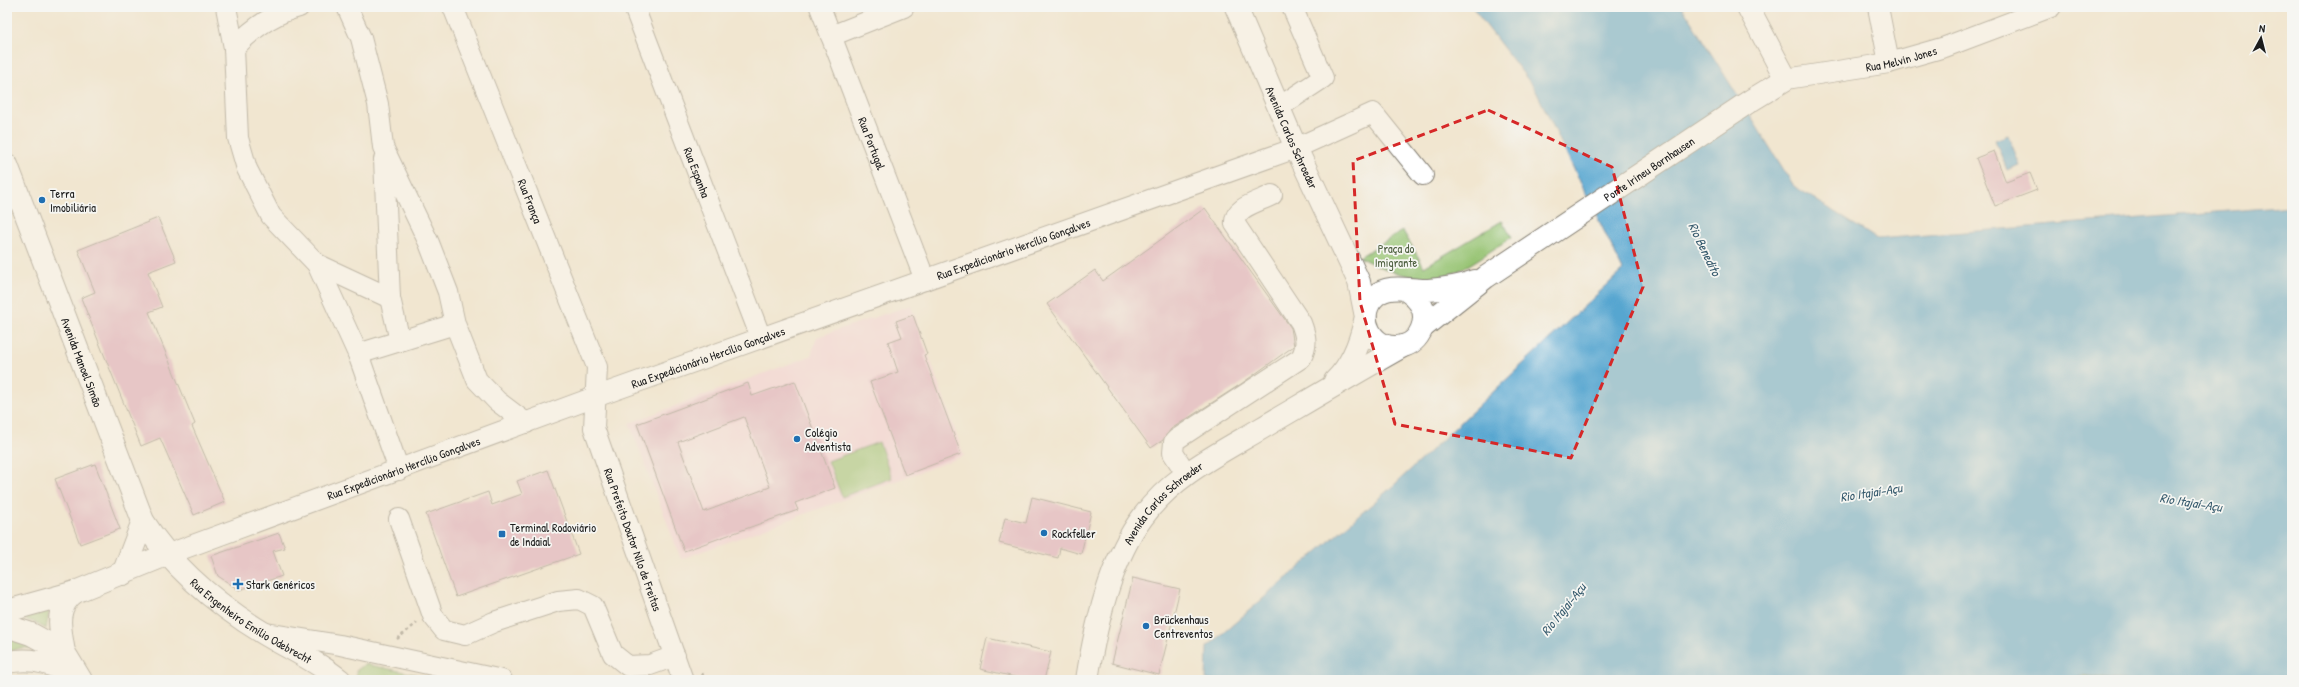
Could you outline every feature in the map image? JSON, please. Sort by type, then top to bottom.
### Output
[{"type":"main road","name":"Avenida Carlos Schroeder","points":[[1236,7],[1296,148],[1352,267],[1364,297],[1365,317],[1360,341],[1351,360],[1339,377],[1324,391]]},
{"type":"main road","points":[[1748,7],[1786,80]]},
{"type":"main road","name":"Rua Melvin Jones","points":[[1750,101],[1786,80]]},
{"type":"main road","name":"Ponte Irineu Bornhausen","points":[[1423,327],[1486,277],[1546,235],[1750,101]]},
{"type":"main road","name":"Avenida Manoel Simão","points":[[7,165],[11,188],[142,521],[166,555]]},
{"type":"main road","name":"Avenida Carlos Schroeder","points":[[1352,267],[1365,278],[1401,289]]},
{"type":"main road","points":[[1401,289],[1415,297],[1422,306],[1424,316],[1423,327],[1418,336],[1403,346],[1392,347],[1383,345],[1374,339],[1368,331],[1365,317],[1368,304],[1375,295],[1385,290],[1401,289],[1448,288],[1486,277]]},
{"type":"main road","name":"Avenida Carlos Schroeder","points":[[1087,680],[1097,630],[1112,576],[1130,538],[1153,504],[1186,473],[1403,346]]},
{"type":"main road","points":[[123,574],[142,521]]},
{"type":"main road","name":"Rua Expedicionário Hercílio Gonçalves","points":[[7,611],[75,592],[123,574],[166,555]]},
{"type":"main road","name":"Rua Engenheiro Emílio Odebrecht","points":[[166,555],[202,588],[264,633],[310,659],[340,680]]},
{"type":"main road","name":"Rua Expedicionário Hercílio Gonçalves","points":[[64,652],[60,623],[61,612],[63,605],[75,592]]},
{"type":"main road","points":[[7,626],[31,634],[64,652],[81,680]]},
{"type":"main road","points":[[7,662],[28,660],[46,663],[60,668],[77,680]]},
{"type":"street","points":[[226,7],[234,48],[238,138],[247,169],[271,216],[317,264],[358,354],[399,470]]},
{"type":"street","points":[[346,7],[362,38],[378,104],[383,147],[390,298],[400,341]]},
{"type":"street","name":"Rua França","points":[[453,7],[597,367],[595,397]]},
{"type":"street","name":"Rua Espanha","points":[[634,7],[761,338]]},
{"type":"street","name":"Rua Portugal","points":[[820,7],[925,280]]},
{"type":"street","points":[[831,36],[904,7]]},
{"type":"street","points":[[1279,107],[1323,78],[1292,7]]},
{"type":"street","points":[[1878,7],[1889,63]]},
{"type":"street","name":"Rua Melvin Jones","points":[[1786,80],[1889,63],[1945,47],[2052,7]]},
{"type":"street","points":[[234,48],[262,24],[292,8]]},
{"type":"street","name":"Rua Expedicionário Hercílio Gonçalves","points":[[166,555],[595,397],[1296,148],[1373,113],[1424,175]]},
{"type":"street","points":[[383,147],[429,243],[448,292],[455,324],[477,380],[497,401],[526,423]]},
{"type":"street","points":[[1186,473],[1173,453],[1174,442],[1301,358],[1306,348],[1306,335],[1301,322],[1235,224],[1234,218],[1238,212],[1272,195]]},
{"type":"street","points":[[317,264],[390,298]]},
{"type":"street","points":[[358,354],[455,324]]},
{"type":"street","name":"Rua Prefeito Doutor Nilo de Freitas","points":[[595,397],[594,428],[683,680]]},
{"type":"street","points":[[399,519],[433,616],[444,630],[465,635],[494,622],[558,601],[579,599],[593,606],[613,654],[628,666],[650,666],[675,656]]},
{"type":"street","points":[[264,633],[340,645],[502,680]]},
{"type":"path","points":[[393,657],[397,640],[412,626],[433,616]]},
{"type":"highlighted area","points":[[1488,110],[1612,167],[1643,287],[1571,458],[1395,424],[1360,302],[1353,161]]},
{"type":"shaded area","name":"Colégio Adventista","points":[[911,305],[964,456],[681,559],[629,423],[811,356],[817,337]]},
{"type":"green space","name":"Praça do Imigrante","points":[[1502,221],[1512,237],[1473,263],[1451,274],[1427,278],[1415,277],[1380,267],[1359,257],[1403,231],[1424,267]]},
{"type":"green space","points":[[879,442],[892,478],[842,497],[828,461]]},
{"type":"green space","points":[[50,607],[46,629],[34,622],[24,619],[24,617]]},
{"type":"green space","points":[[7,637],[37,648],[21,648],[7,652]]},
{"type":"green space","points":[[365,664],[444,680],[357,680],[356,671]]},
{"type":"green space","points":[[2082,675],[2115,680],[2064,680]]},
{"type":"water","points":[[1472,7],[1682,7],[1794,186],[1877,239],[2292,206],[2292,680],[2115,680],[2082,675],[2064,680],[1206,680],[1207,647],[1394,485],[1623,270],[1535,89]]},
{"type":"water","points":[[2008,135],[2020,165],[2007,170],[1995,140]]},
{"type":"building","points":[[1994,151],[2006,182],[2030,173],[2037,190],[1995,206],[1976,158]]},
{"type":"building","points":[[1205,208],[1291,328],[1294,346],[1241,384],[1171,429],[1163,440],[1151,448],[1047,304],[1095,270],[1103,281]]},
{"type":"building","points":[[158,218],[176,261],[148,272],[162,307],[149,312],[195,424],[192,426],[225,502],[194,515],[160,438],[141,446],[81,298],[95,292],[78,250]]},
{"type":"building","points":[[913,315],[927,354],[924,355],[961,454],[905,475],[870,382],[898,372],[888,342],[902,337],[896,321]]},
{"type":"building","points":[[795,381],[835,488],[795,503],[798,510],[684,551],[637,424],[748,383],[752,396]],"holes":[[[744,417],[770,487],[704,512],[678,442]]]},
{"type":"building","points":[[95,464],[120,529],[80,544],[55,479]]},
{"type":"building","name":"Terminal Rodoviário de Indaial","points":[[548,470],[579,554],[456,597],[426,514],[488,492],[492,505],[522,494],[517,481]]},
{"type":"building","name":"Rockfeller","points":[[1032,497],[1091,512],[1081,554],[1060,548],[1058,558],[999,543],[1005,518],[1026,523]]},
{"type":"building","points":[[279,533],[285,548],[273,551],[282,576],[239,590],[218,576],[211,556]]},
{"type":"building","name":"Brückenhaus Centreventos","points":[[1133,578],[1180,589],[1159,675],[1112,663]]},
{"type":"building","points":[[987,638],[1051,652],[1044,680],[1028,680],[980,669]]},
{"type":"place","name":"Terra Imobiliária","points":[[42,200]]},
{"type":"place","name":"Colégio Adventista","points":[[797,439]]},
{"type":"place","name":"Rockfeller","points":[[1044,533]]},
{"type":"place","name":"Terminal Rodoviário de Indaial","points":[[502,534]]},
{"type":"place","name":"Stark Genéricos","points":[[238,584]]},
{"type":"place","name":"Brückenhaus Centreventos","points":[[1146,626]]},
{"type":"water label","name":"Rio Benedito","points":[[1705,249]]},
{"type":"water label","name":"Rio Itajaí-Açu","points":[[1871,492]]},
{"type":"water label","name":"Rio Itajaí-Açu","points":[[2191,502]]},
{"type":"water label","name":"Rio Itajaí-Açu","points":[[1563,609]]}]
